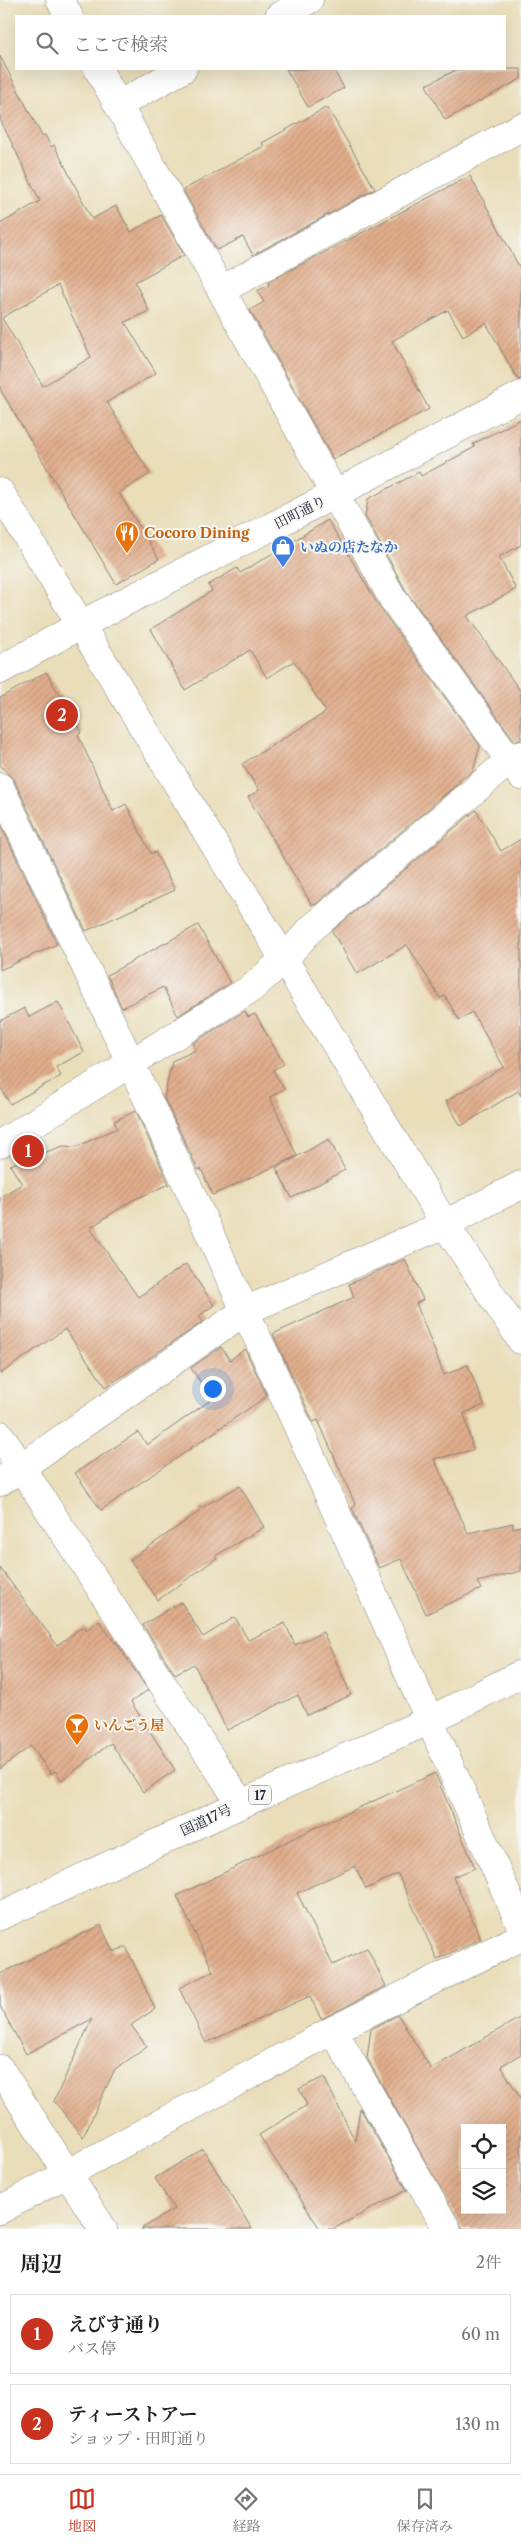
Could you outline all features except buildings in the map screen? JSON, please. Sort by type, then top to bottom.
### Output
[{"type":"main road","points":[[60,0],[68,15]]},
{"type":"main road","points":[[281,15],[309,0]]},
{"type":"main road","points":[[0,1144],[252,988],[283,960],[312,928],[517,764],[393,599],[99,70]]},
{"type":"main road","points":[[118,105],[181,70]]},
{"type":"main road","points":[[221,290],[521,127]]},
{"type":"main road","name":"田町通り","points":[[0,670],[80,625],[335,494],[521,395]]},
{"type":"main road","points":[[0,492],[445,1224],[521,1340]]},
{"type":"main road","points":[[0,788],[132,1062],[430,1720],[521,1926]]},
{"type":"main road","points":[[0,1482],[245,1311],[445,1224],[521,1186]]},
{"type":"main road","points":[[0,1435],[22,1466],[240,1804]]},
{"type":"main road","name":"国道17号","points":[[0,1916],[240,1804],[430,1720],[521,1674]]},
{"type":"main road","points":[[0,2210],[333,2030],[521,1937]]},
{"type":"main road","points":[[333,2030],[447,2229]]},
{"type":"main road","points":[[0,2068],[103,2229]]},
{"type":"place","name":"Cocoro Dining","points":[[127,554]]},
{"type":"place","name":"いぬの店たなか","points":[[283,568]]},
{"type":"place","name":"ティーストアー","points":[[62,715]]},
{"type":"place","name":"えびす通り","points":[[28,1151]]},
{"type":"place","name":"いんごう屋","points":[[77,1746]]}]
